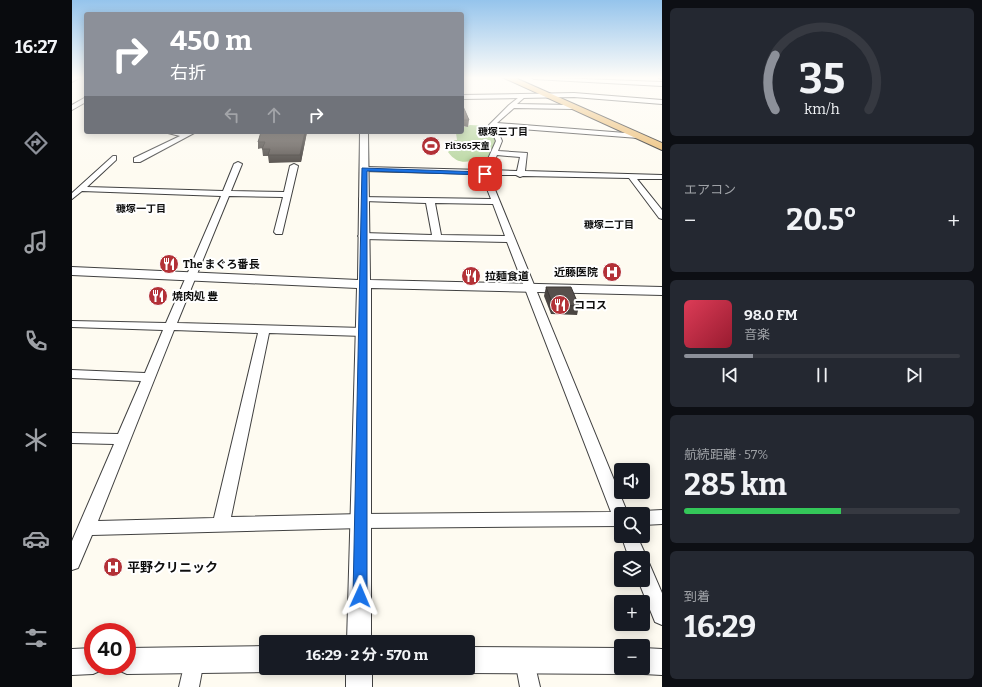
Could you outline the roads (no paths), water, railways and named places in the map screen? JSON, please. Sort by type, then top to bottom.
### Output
[{"type":"highway","points":[[577,109],[662,147]]},
{"type":"highway","points":[[584,109],[662,142]]},
{"type":"street","points":[[492,125],[508,109]]},
{"type":"street","points":[[492,125],[638,136]]},
{"type":"street","points":[[492,125],[498,138],[494,153],[485,174],[617,507]]},
{"type":"street","points":[[137,160],[188,134]]},
{"type":"street","points":[[359,635],[362,521],[364,134]]},
{"type":"street","points":[[494,153],[524,155],[520,174]]},
{"type":"street","points":[[72,197],[113,158]]},
{"type":"street","points":[[72,562],[238,164]]},
{"type":"street","points":[[279,232],[294,166]]},
{"type":"street","points":[[364,170],[662,178]]},
{"type":"street","points":[[632,177],[662,216]]},
{"type":"street","points":[[80,189],[287,195]]},
{"type":"street","points":[[363,199],[496,202]]},
{"type":"street","points":[[430,201],[437,238]]},
{"type":"street","points":[[363,236],[511,239]]},
{"type":"street","points":[[72,271],[192,275],[364,284],[662,291]]},
{"type":"street","points":[[72,324],[363,332]]},
{"type":"street","points":[[221,524],[264,330]]},
{"type":"street","points":[[72,374],[148,377]]},
{"type":"street","points":[[72,438],[123,439]]},
{"type":"street","points":[[86,528],[362,521],[505,521],[614,517]]},
{"type":"street","points":[[650,518],[662,517]]},
{"type":"street","points":[[650,586],[662,616]]},
{"type":"street","points":[[136,661],[259,659]]},
{"type":"street","points":[[189,687],[194,660]]},
{"type":"street","points":[[475,660],[614,661]]},
{"type":"street","points":[[524,660],[530,687]]},
{"type":"street","points":[[72,662],[84,661]]},
{"type":"street","points":[[650,662],[662,662]]},
{"type":"street","points":[[359,675],[359,687]]},
{"type":"place","name":"Fit365天童","points":[[431,146]]},
{"type":"place","name":"The まぐろ番長","points":[[169,264]]},
{"type":"place","name":"近藤医院","points":[[612,272]]},
{"type":"place","name":"拉麺食道","points":[[471,276]]},
{"type":"place","name":"焼肉処 豊","points":[[158,296]]},
{"type":"place","name":"ココス","points":[[560,305]]},
{"type":"place","name":"平野クリニック","points":[[113,567]]},
{"type":"district","name":"糠塚三丁目","points":[[503,132]]},
{"type":"district","name":"糠塚一丁目","points":[[141,209]]},
{"type":"district","name":"糠塚二丁目","points":[[609,225]]}]
